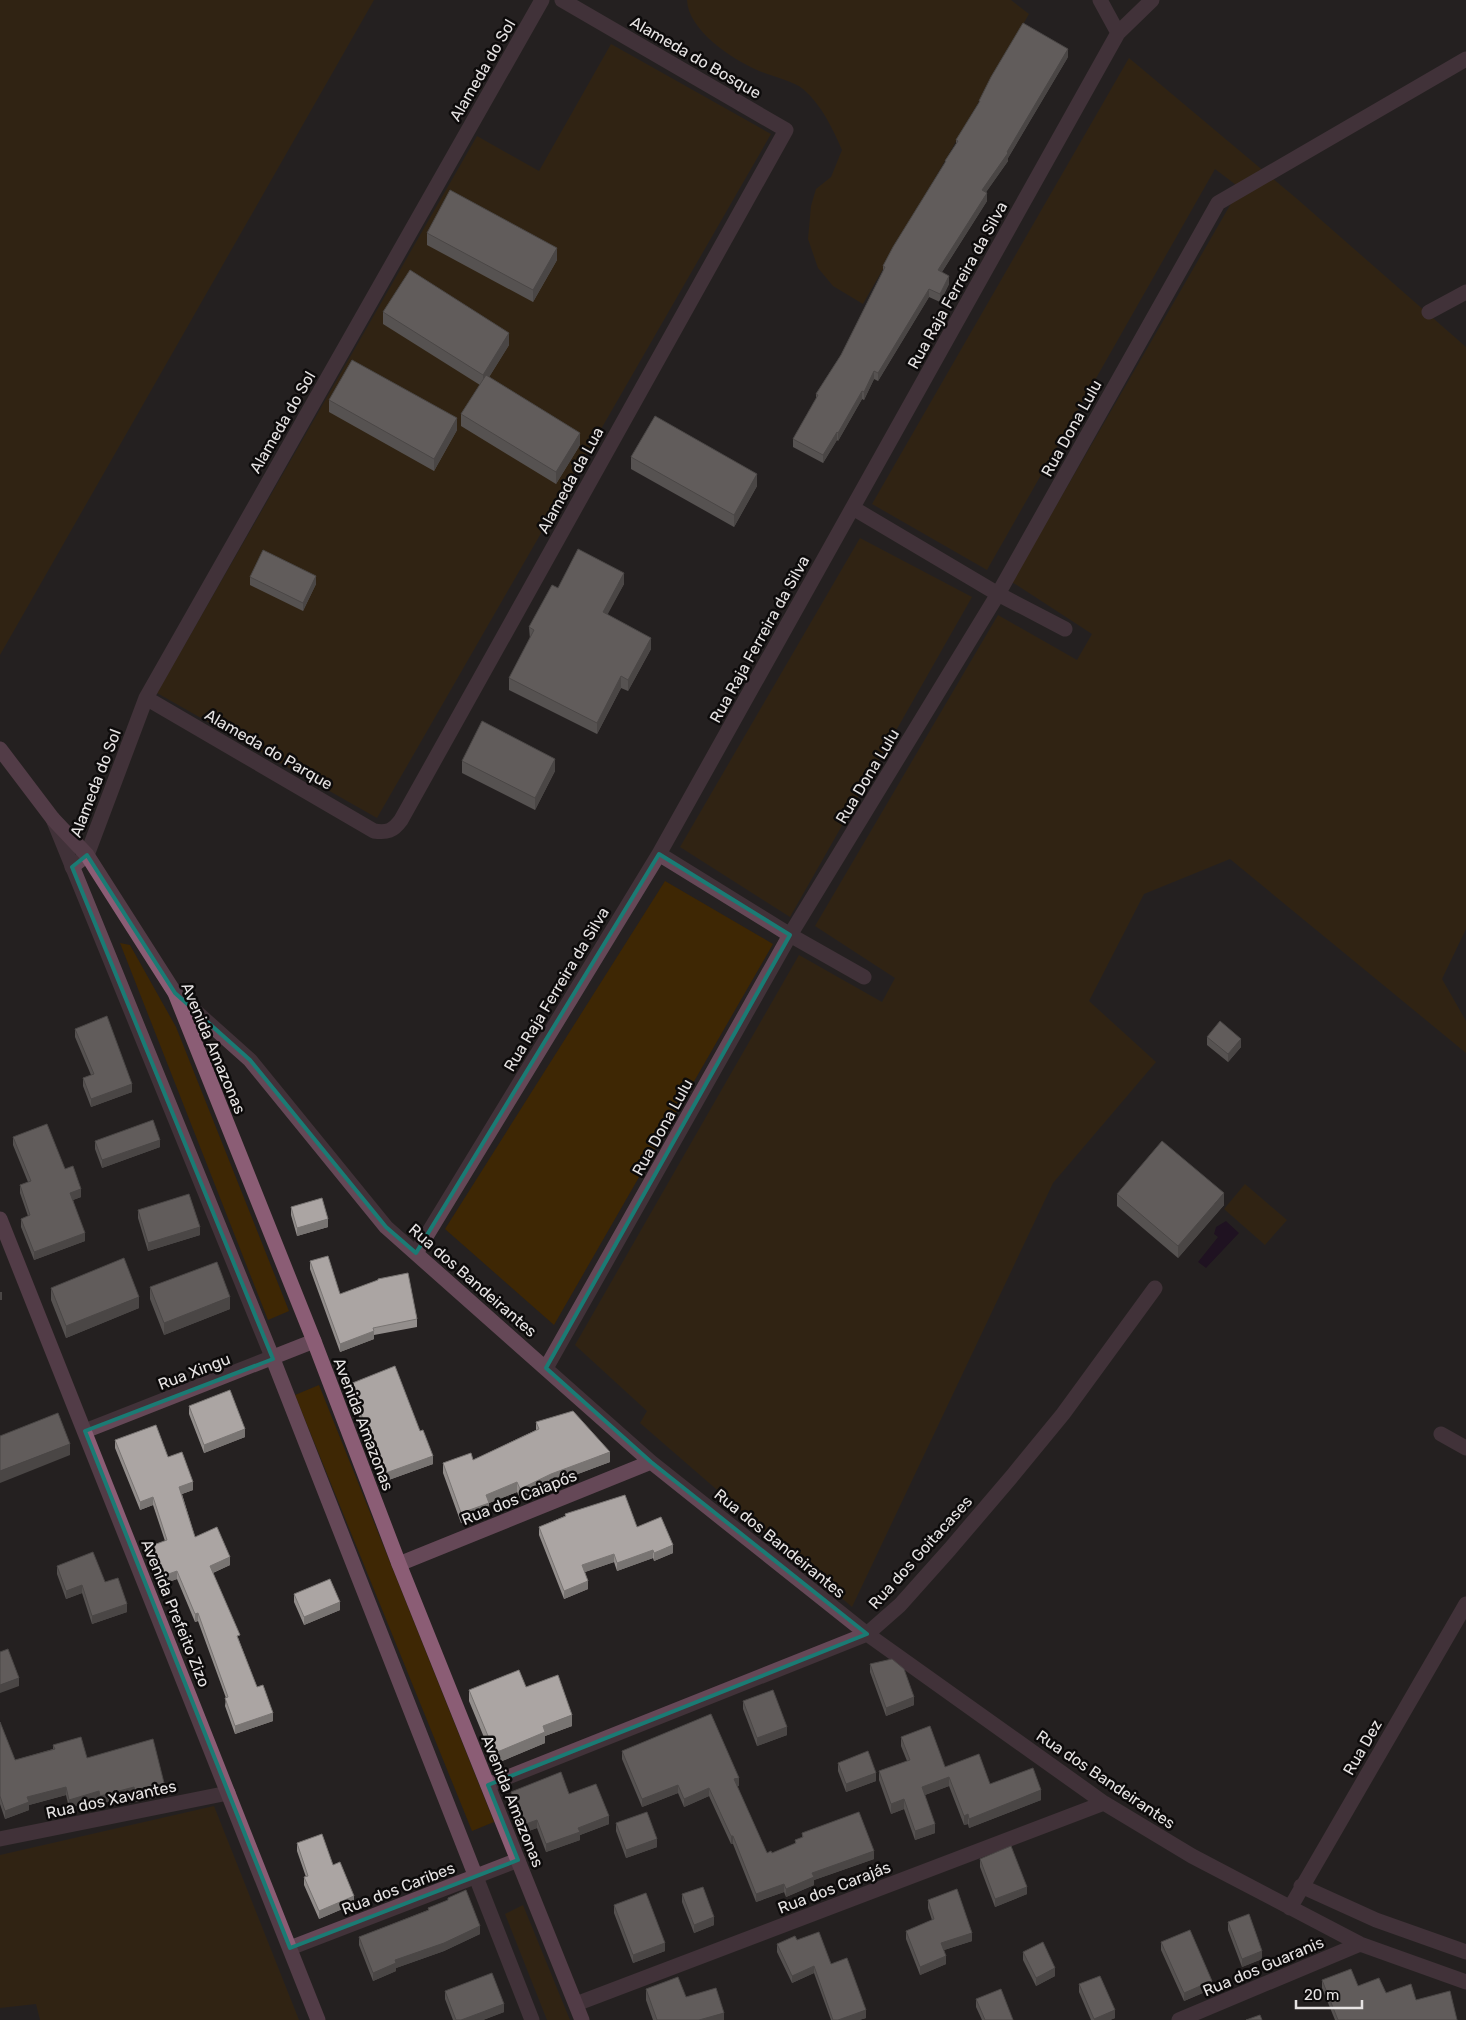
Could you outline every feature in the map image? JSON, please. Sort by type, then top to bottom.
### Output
[{"type":"main road","name":"Avenida Amazonas","points":[[0,749],[53,819],[87,855],[175,993],[314,1341],[399,1564],[582,2020]]},
{"type":"main road","name":"Avenida Prefeito Zizo","points":[[0,1219],[318,2020]]},
{"type":"street","name":"Alameda do Sol","points":[[72,868],[87,855],[146,698],[542,0]]},
{"type":"street","name":"Alameda do Bosque","points":[[562,0],[786,130]]},
{"type":"street","points":[[1100,0],[1118,33]]},
{"type":"street","name":"Rua Raja Ferreira da Silva","points":[[416,1254],[658,854],[1118,33],[1152,0]]},
{"type":"street","name":"Rua Dona Lulu","points":[[546,1368],[790,935],[998,594],[1218,203],[1466,59]]},
{"type":"street","name":"Alameda da Lua","points":[[374,830],[386,832],[394,829],[400,820],[786,130]]},
{"type":"street","points":[[1429,312],[1466,292]]},
{"type":"street","points":[[853,508],[998,594],[1065,629]]},
{"type":"street","name":"Alameda do Parque","points":[[146,698],[374,830]]},
{"type":"street","points":[[53,819],[273,1359],[532,2020]]},
{"type":"street","points":[[658,854],[790,935],[864,977]]},
{"type":"street","name":"Rua dos Bandeirantes","points":[[175,993],[250,1060],[386,1226],[416,1254],[651,1462],[867,1634],[1104,1803],[1192,1856],[1360,1944],[1466,1982]]},
{"type":"street","name":"Rua dos Goitacases","points":[[488,1785],[867,1634],[900,1606],[1000,1490],[1063,1414],[1155,1288]]},
{"type":"street","name":"Rua Xingu","points":[[85,1432],[273,1359],[314,1341]]},
{"type":"street","points":[[1442,1434],[1466,1448]]},
{"type":"street","name":"Rua dos Caiapós","points":[[399,1564],[651,1462]]},
{"type":"street","name":"Rua Dez","points":[[1290,1908],[1301,1886],[1466,1604]]},
{"type":"street","name":"Rua dos Xavantes","points":[[0,1840],[228,1793]]},
{"type":"street","name":"Rua dos Carajás","points":[[576,2004],[1104,1803]]},
{"type":"street","name":"Rua dos Caribes","points":[[290,1948],[518,1860]]},
{"type":"street","points":[[1301,1886],[1376,1920],[1466,1952]]},
{"type":"street","name":"Rua dos Guaranis","points":[[1179,2020],[1360,1944]]},
{"type":"highlighted area","points":[[659,854],[790,935],[546,1368],[651,1462],[867,1634],[488,1785],[518,1860],[290,1948],[85,1431],[273,1359],[72,867],[87,855],[175,993],[250,1060],[386,1227],[416,1253]]},
{"type":"shaded area","points":[[0,0],[374,0],[0,655]]},
{"type":"shaded area","points":[[687,0],[1011,0],[1029,14],[863,304],[833,286],[818,268],[808,239],[811,206],[816,189],[831,177],[842,150],[826,117],[803,89],[747,65],[713,42],[695,22],[689,11]]},
{"type":"shaded area","points":[[611,44],[771,134],[377,818],[157,693],[477,136],[539,171]]},
{"type":"shaded area","points":[[1129,58],[1296,198],[1466,347],[1466,929],[1442,979],[1466,1021],[1466,1053],[1230,859],[1144,894],[1089,1001],[1156,1062],[1053,1183],[852,1607],[640,1423],[647,1411],[575,1345],[799,955],[882,1002],[895,978],[815,926],[998,615],[1077,660],[1092,634],[1012,582],[1240,188],[1215,169],[987,570],[872,504]]},
{"type":"shaded area","points":[[860,538],[972,597],[790,917],[680,847]]},
{"type":"shaded area","points":[[665,881],[773,944],[554,1325],[445,1229]]},
{"type":"shaded area","points":[[120,943],[130,945],[176,1027],[289,1311],[268,1320]]},
{"type":"shaded area","points":[[1245,1184],[1287,1220],[1265,1245],[1224,1209]]},
{"type":"shaded area","points":[[1226,1221],[1239,1233],[1206,1268],[1198,1262],[1218,1237],[1214,1234],[1216,1227]]},
{"type":"shaded area","points":[[319,1385],[494,1822],[472,1831],[295,1395]]},
{"type":"shaded area","points":[[214,1806],[299,2020],[40,2020],[36,2004],[0,2008],[0,1855]]},
{"type":"shaded area","points":[[523,1905],[570,2020],[547,2020],[505,1914]]},
{"type":"building","points":[[1023,23],[1068,49],[1008,153],[982,190],[987,193],[938,270],[949,276],[940,294],[929,289],[878,373],[874,371],[864,392],[862,391],[823,455],[793,439],[818,395],[816,394],[841,355],[893,247],[958,141],[956,140]]},
{"type":"building","points":[[450,190],[557,248],[533,290],[427,233]]},
{"type":"building","points":[[410,270],[509,333],[483,375],[383,312]]},
{"type":"building","points":[[352,360],[457,418],[434,459],[329,400]]},
{"type":"building","points":[[486,375],[580,433],[556,472],[461,414]]},
{"type":"building","points":[[655,416],[757,474],[734,515],[631,457]]},
{"type":"building","points":[[578,549],[624,573],[603,612],[651,638],[628,680],[621,676],[597,723],[509,678],[534,630],[529,627],[552,585],[558,588]]},
{"type":"building","points":[[263,550],[316,576],[303,603],[250,577]]},
{"type":"building","points":[[482,721],[555,759],[535,798],[462,761]]},
{"type":"building","points":[[107,1016],[132,1084],[91,1099],[83,1078],[94,1074],[75,1029]]},
{"type":"building","points":[[1220,1021],[1241,1039],[1228,1054],[1207,1037]]},
{"type":"building","points":[[153,1120],[160,1140],[102,1160],[95,1141]]},
{"type":"building","points":[[47,1124],[65,1169],[73,1166],[81,1189],[70,1193],[85,1233],[34,1252],[21,1219],[30,1215],[20,1185],[31,1181],[13,1137]]},
{"type":"building","points":[[1162,1141],[1224,1193],[1178,1246],[1117,1194]]},
{"type":"building","points":[[189,1194],[200,1227],[148,1243],[138,1210]]},
{"type":"building","points":[[322,1198],[328,1219],[297,1228],[291,1207]]},
{"type":"building","points":[[328,1256],[340,1294],[378,1279],[408,1273],[417,1319],[373,1328],[374,1331],[340,1344],[310,1261]]},
{"type":"building","points":[[124,1258],[139,1297],[66,1326],[51,1288]]},
{"type":"building","points":[[217,1262],[230,1297],[164,1323],[150,1287]]},
{"type":"building","points":[[395,1366],[420,1431],[423,1430],[433,1456],[383,1474],[350,1384]]},
{"type":"building","points":[[230,1390],[245,1429],[204,1445],[189,1406]]},
{"type":"building","points":[[573,1411],[610,1452],[551,1474],[520,1489],[517,1482],[486,1495],[489,1503],[461,1513],[443,1463],[471,1453],[473,1460],[539,1429],[536,1422]]},
{"type":"building","points":[[58,1413],[70,1444],[0,1471],[0,1436]]},
{"type":"building","points":[[156,1425],[168,1457],[182,1452],[193,1482],[179,1487],[195,1537],[217,1527],[230,1557],[210,1566],[240,1635],[237,1636],[257,1687],[263,1685],[273,1713],[235,1726],[225,1698],[228,1697],[198,1613],[195,1614],[177,1571],[160,1577],[148,1547],[167,1540],[153,1497],[140,1502],[115,1440]]},
{"type":"building","points":[[625,1495],[637,1527],[661,1517],[673,1545],[654,1553],[653,1550],[617,1563],[614,1554],[582,1565],[588,1581],[564,1591],[539,1527],[566,1516],[565,1514]]},
{"type":"building","points":[[93,1552],[105,1582],[118,1578],[127,1604],[92,1616],[82,1585],[66,1591],[57,1566]]},
{"type":"building","points":[[330,1579],[340,1602],[304,1617],[294,1594]]},
{"type":"building","points":[[8,1649],[19,1678],[0,1685],[0,1652]]},
{"type":"building","points":[[892,1659],[904,1669],[914,1697],[886,1708],[870,1664]]},
{"type":"building","points":[[519,1670],[526,1687],[558,1675],[572,1715],[543,1726],[545,1732],[495,1753],[469,1690]]},
{"type":"building","points":[[773,1690],[787,1727],[757,1738],[743,1701]]},
{"type":"building","points":[[711,1714],[739,1778],[734,1779],[767,1853],[771,1851],[772,1853],[796,1843],[795,1840],[803,1837],[802,1833],[859,1812],[874,1851],[812,1873],[814,1877],[786,1889],[784,1884],[756,1894],[733,1836],[731,1836],[709,1788],[684,1799],[678,1785],[642,1799],[622,1751]]},
{"type":"building","points":[[0,1722],[15,1760],[55,1749],[53,1745],[81,1737],[87,1758],[153,1739],[165,1787],[136,1794],[134,1787],[100,1796],[99,1791],[69,1800],[66,1787],[27,1797],[29,1802],[5,1811],[0,1796]]},
{"type":"building","points":[[930,1726],[945,1767],[979,1754],[990,1784],[1033,1768],[1041,1790],[969,1819],[968,1814],[964,1816],[949,1777],[922,1787],[935,1824],[915,1831],[904,1799],[891,1804],[879,1771],[910,1760],[901,1737]]},
{"type":"building","points":[[868,1751],[876,1773],[846,1784],[838,1763]]},
{"type":"building","points":[[561,1772],[569,1794],[596,1784],[609,1816],[578,1828],[580,1832],[546,1844],[537,1820],[523,1825],[511,1792]]},
{"type":"building","points":[[647,1812],[657,1839],[626,1850],[616,1823]]},
{"type":"building","points":[[322,1834],[333,1865],[340,1862],[354,1896],[319,1911],[304,1877],[308,1876],[297,1843]]},
{"type":"building","points":[[1011,1846],[1027,1887],[995,1899],[980,1859]]},
{"type":"building","points":[[703,1887],[714,1917],[694,1925],[682,1894]]},
{"type":"building","points":[[957,1889],[972,1933],[941,1943],[946,1956],[920,1967],[906,1931],[934,1919],[928,1900]]},
{"type":"building","points":[[466,1890],[480,1926],[444,1943],[395,1960],[396,1963],[373,1973],[359,1937],[429,1910],[428,1908]]},
{"type":"building","points":[[646,1893],[665,1943],[633,1955],[614,1905]]},
{"type":"building","points":[[1249,1914],[1262,1951],[1242,1959],[1228,1922]]},
{"type":"building","points":[[1190,1930],[1212,1981],[1184,1993],[1161,1942]]},
{"type":"building","points":[[819,1932],[831,1964],[847,1958],[866,2010],[833,2020],[814,1966],[792,1976],[777,1944],[795,1936],[797,1940]]},
{"type":"building","points":[[1043,1942],[1055,1968],[1036,1978],[1023,1952]]},
{"type":"building","points":[[1351,1969],[1358,1986],[1379,1978],[1386,1993],[1411,1984],[1416,2000],[1450,1991],[1457,2020],[1338,2020],[1322,1980]]},
{"type":"building","points":[[492,1973],[504,2004],[461,2020],[456,2020],[445,1991]]},
{"type":"building","points":[[1100,1976],[1115,2010],[1094,2019],[1079,1984]]},
{"type":"building","points":[[678,1977],[686,1997],[716,1988],[724,2013],[699,2020],[657,2020],[646,1989]]},
{"type":"building","points":[[1001,1989],[1013,2020],[985,2020],[976,1999]]},
{"type":"building","points":[[1260,2015],[1262,2020],[1246,2020]]}]
